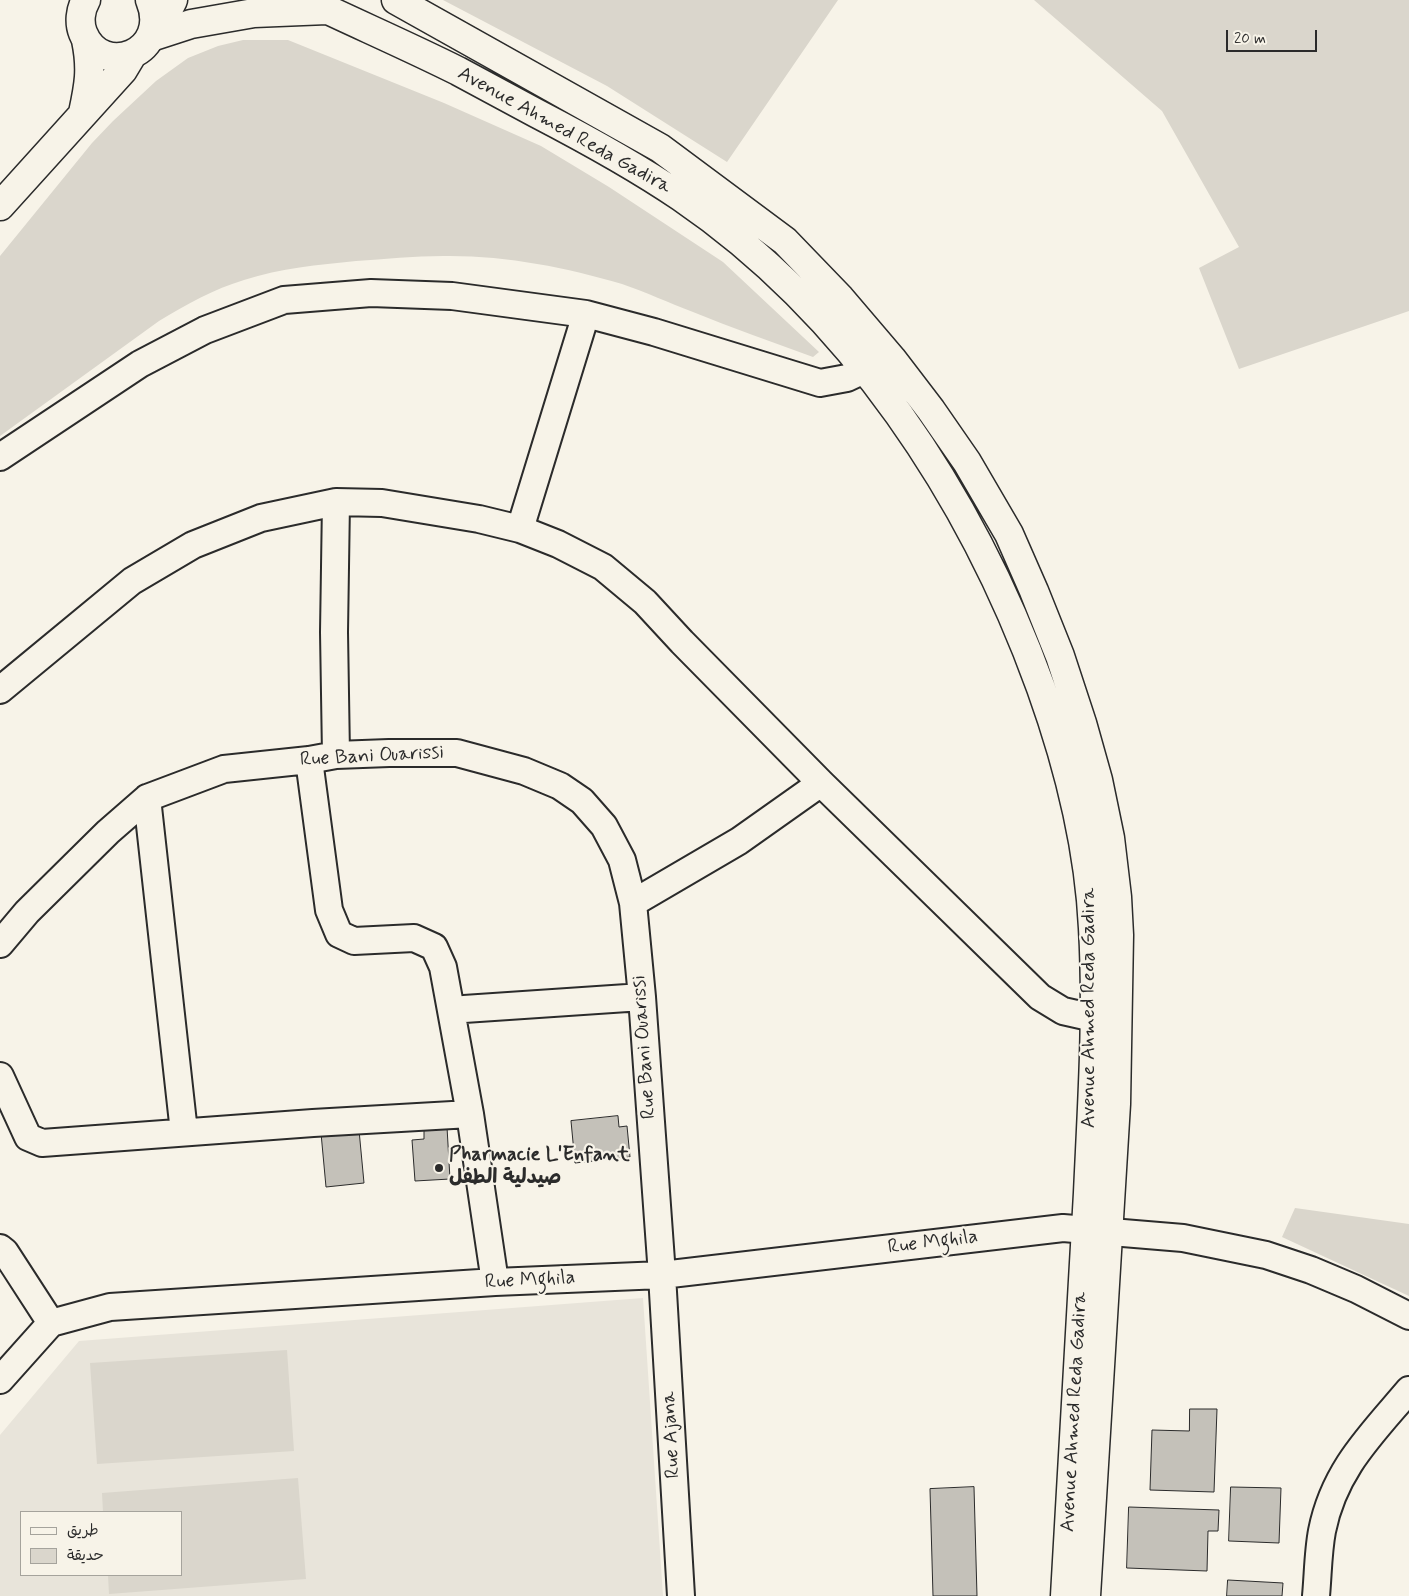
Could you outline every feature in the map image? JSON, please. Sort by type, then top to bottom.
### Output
[{"type":"main road","points":[[86,40],[95,50],[106,56],[120,58],[169,8],[173,0]]},
{"type":"main road","name":"Avenue Ahmed Reda Gadira","points":[[396,0],[660,148],[785,241],[840,298],[892,359],[967,462],[1004,526],[1034,591],[1060,656],[1098,780],[1110,838],[1117,896],[1119,972],[1116,1104],[1097,1230],[1065,1596]]},
{"type":"main road","points":[[83,1],[80,15],[81,28],[86,40],[90,60],[90,73],[83,113]]},
{"type":"main road","points":[[147,29],[317,5]]},
{"type":"main road","name":"Avenue Ahmed Reda Gadira","points":[[317,5],[456,70],[584,138],[636,167],[685,199],[731,235],[779,277],[823,322],[864,370],[934,464],[964,515],[996,576],[1023,638],[1059,740],[1070,779],[1080,818],[1094,930],[1092,1115],[1097,1230],[1086,1596]]},
{"type":"main road","points":[[4,193],[123,70],[147,29]]},
{"type":"street","points":[[0,457],[140,364],[205,330],[284,300],[371,293],[452,296],[586,314],[672,337],[820,383],[846,378],[864,370]]},
{"type":"street","points":[[520,529],[586,314]]},
{"type":"street","points":[[336,502],[334,632],[336,755]]},
{"type":"street","points":[[0,690],[132,581],[193,545],[261,518],[336,502],[382,503],[479,519],[520,529],[558,544],[603,567],[645,602],[821,783],[1040,997],[1063,1011],[1094,1018]]},
{"type":"street","name":"Rue Bani Ouarissi","points":[[0,944],[27,912],[108,832],[147,798],[224,769],[309,760],[336,755],[457,753],[524,771],[560,786],[582,801],[604,826],[622,860],[633,903],[642,997],[662,1274]]},
{"type":"street","points":[[309,760],[329,910],[339,934],[354,940],[414,938],[434,947],[443,967],[470,1114],[495,1282]]},
{"type":"street","points":[[633,903],[739,841],[821,783]]},
{"type":"street","points":[[147,798],[184,1132]]},
{"type":"street","points":[[452,1014],[464,1009],[642,997]]},
{"type":"street","points":[[0,1076],[28,1138],[42,1143],[470,1114]]},
{"type":"street","name":"Rue Mghila","points":[[51,1323],[110,1307],[495,1282],[662,1274],[1063,1228],[1183,1238],[1266,1255],[1311,1270],[1356,1289],[1409,1316]]},
{"type":"street","points":[[0,1248],[5,1252],[51,1323],[0,1380]]},
{"type":"street","name":"Rue Ajana","points":[[662,1274],[681,1596]]},
{"type":"street","points":[[1316,1596],[1322,1532],[1338,1482],[1366,1438],[1409,1390]]},
{"type":"shaded area","points":[[643,1298],[663,1596],[0,1596],[0,1435],[79,1341]]},
{"type":"green space","points":[[443,0],[838,0],[727,162],[607,86]]},
{"type":"green space","points":[[1034,0],[1409,0],[1409,311],[1239,369],[1199,268],[1239,247],[1162,111]]},
{"type":"green space","points":[[243,40],[288,40],[444,103],[541,146],[609,187],[723,262],[819,352],[813,357],[723,324],[640,290],[556,267],[466,256],[421,256],[356,261],[300,268],[258,276],[201,297],[159,321],[0,436],[0,256],[92,143],[156,81],[188,58],[218,46]]},
{"type":"green space","points":[[1295,1208],[1409,1224],[1409,1296],[1282,1237]]},
{"type":"green space","points":[[287,1350],[294,1451],[97,1464],[90,1363]]},
{"type":"green space","points":[[298,1478],[306,1579],[109,1594],[108,1576],[182,1576],[182,1511],[103,1511],[102,1493]]},
{"type":"building","points":[[618,1116],[619,1127],[627,1126],[630,1157],[575,1163],[571,1121]]},
{"type":"building","points":[[447,1127],[450,1179],[415,1181],[412,1140],[424,1139],[424,1129]]},
{"type":"building","points":[[359,1130],[364,1183],[326,1187],[321,1133]]},
{"type":"building","points":[[1190,1409],[1217,1409],[1214,1492],[1150,1490],[1152,1430],[1189,1431]]},
{"type":"building","points":[[974,1487],[977,1596],[933,1596],[930,1489]]},
{"type":"building","points":[[1231,1487],[1281,1488],[1279,1543],[1229,1541]]},
{"type":"building","points":[[1129,1507],[1219,1510],[1218,1531],[1208,1531],[1207,1571],[1127,1568]]},
{"type":"building","points":[[1228,1580],[1283,1583],[1282,1596],[1227,1596]]},
{"type":"place","name":"Pharmacie L'Enfant صيدلية الطفل","points":[[439,1168]]}]
